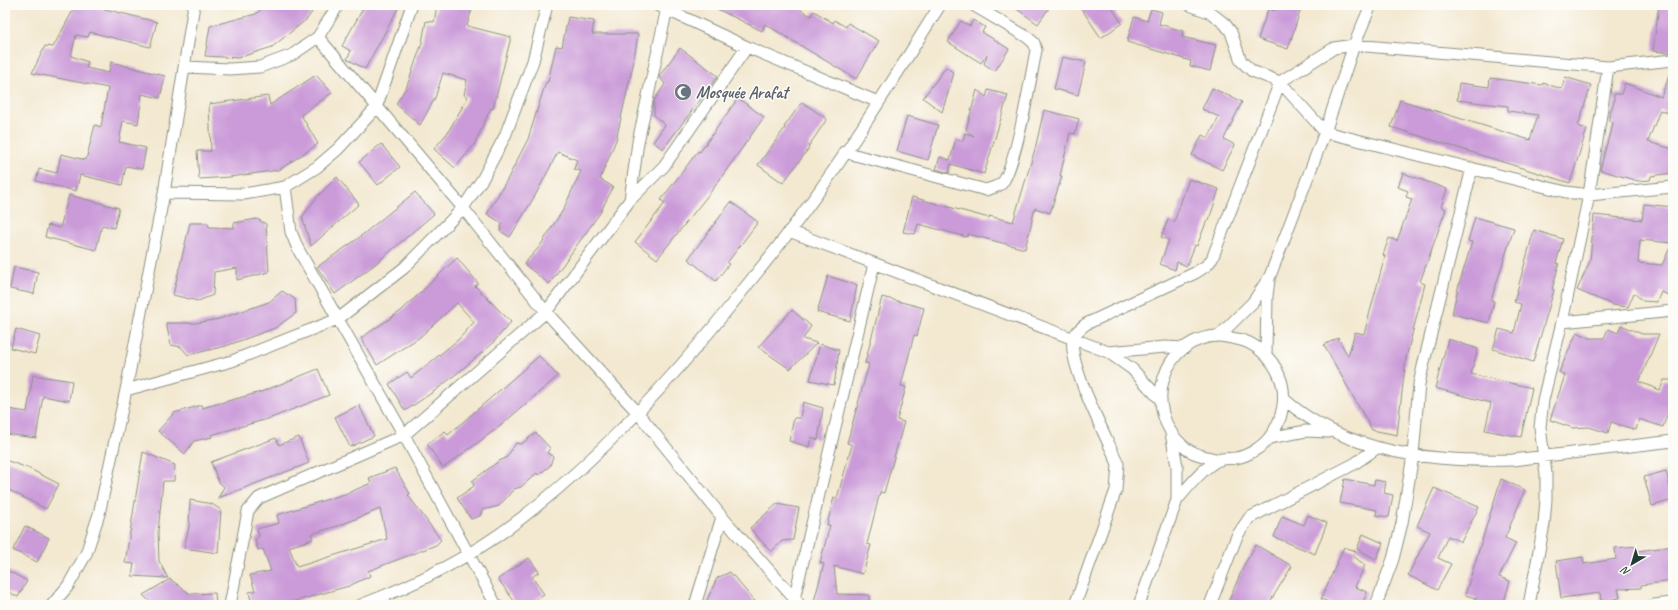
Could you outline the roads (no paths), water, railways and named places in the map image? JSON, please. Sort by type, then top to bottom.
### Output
[{"type":"street","points":[[52,605],[68,586],[86,554],[99,514],[126,390],[164,193],[194,5]]},
{"type":"street","points":[[185,67],[230,69],[260,67],[292,55],[318,37],[338,5]]},
{"type":"street","points":[[164,193],[244,194],[285,187],[317,168],[338,149],[376,108],[412,5]]},
{"type":"street","points":[[126,390],[232,361],[338,319],[404,268],[462,208],[483,178],[505,136],[533,61],[546,5]]},
{"type":"street","points":[[361,605],[389,594],[470,554],[515,523],[578,470],[638,414],[705,338],[790,231],[878,102],[940,5]]},
{"type":"street","points":[[844,152],[986,190],[1001,184],[1007,175],[1022,120],[1036,50],[1034,43],[1027,37],[973,5]]},
{"type":"street","points":[[1190,5],[1211,13],[1225,24],[1231,32],[1241,61],[1252,71],[1280,82],[1325,132],[1566,192],[1588,195],[1673,187]]},
{"type":"street","points":[[1219,336],[1253,302],[1270,276],[1325,132],[1354,45],[1371,5]]},
{"type":"street","points":[[630,200],[638,142],[662,7],[747,47],[878,102]]},
{"type":"street","points":[[318,37],[376,108],[462,208],[546,312],[638,414],[722,517],[797,602]]},
{"type":"street","points":[[1075,605],[1116,490],[1119,476],[1118,464],[1077,370],[1072,353],[1073,339],[1079,329],[1086,324],[1195,273],[1206,266],[1212,259],[1280,82],[1334,48],[1354,45],[1608,67],[1673,60]]},
{"type":"street","points":[[230,605],[244,526],[248,511],[252,504],[259,498],[404,435],[546,312],[630,200],[664,166],[747,47]]},
{"type":"street","points":[[1529,605],[1545,512],[1546,474],[1540,427],[1543,400],[1562,322],[1588,195],[1608,67]]},
{"type":"street","points":[[1376,605],[1392,559],[1402,523],[1413,455],[1420,384],[1424,362],[1472,168]]},
{"type":"street","points":[[285,187],[291,232],[298,250],[404,435],[470,554],[496,605]]},
{"type":"street","points":[[790,231],[1108,352],[1132,369],[1160,399]]},
{"type":"street","points":[[797,602],[874,264]]},
{"type":"street","points":[[1266,355],[1267,296],[1270,276]]},
{"type":"street","points":[[1562,322],[1673,311]]},
{"type":"street","points":[[1139,605],[1177,500],[1177,466],[1171,433],[1163,417],[1160,399],[1163,379],[1171,362],[1185,348],[1201,340],[1219,336],[1244,340],[1266,355],[1279,375],[1284,399],[1280,420],[1269,438],[1255,450],[1244,455],[1220,460],[1201,456],[1184,447],[1171,433]]},
{"type":"street","points":[[1108,352],[1165,347],[1185,348]]},
{"type":"street","points":[[1284,399],[1310,420],[1332,432],[1377,448],[1413,455],[1487,460],[1513,460],[1673,441]]},
{"type":"street","points":[[1269,438],[1306,431],[1332,432]]},
{"type":"street","points":[[1210,605],[1238,536],[1249,518],[1354,464],[1377,448]]},
{"type":"street","points":[[1177,500],[1195,479],[1220,460]]},
{"type":"street","points":[[695,605],[722,517]]},
{"type":"street","points":[[1654,605],[1673,603]]},
{"type":"place","name":"Mosquée Arafat","points":[[683,92]]}]
